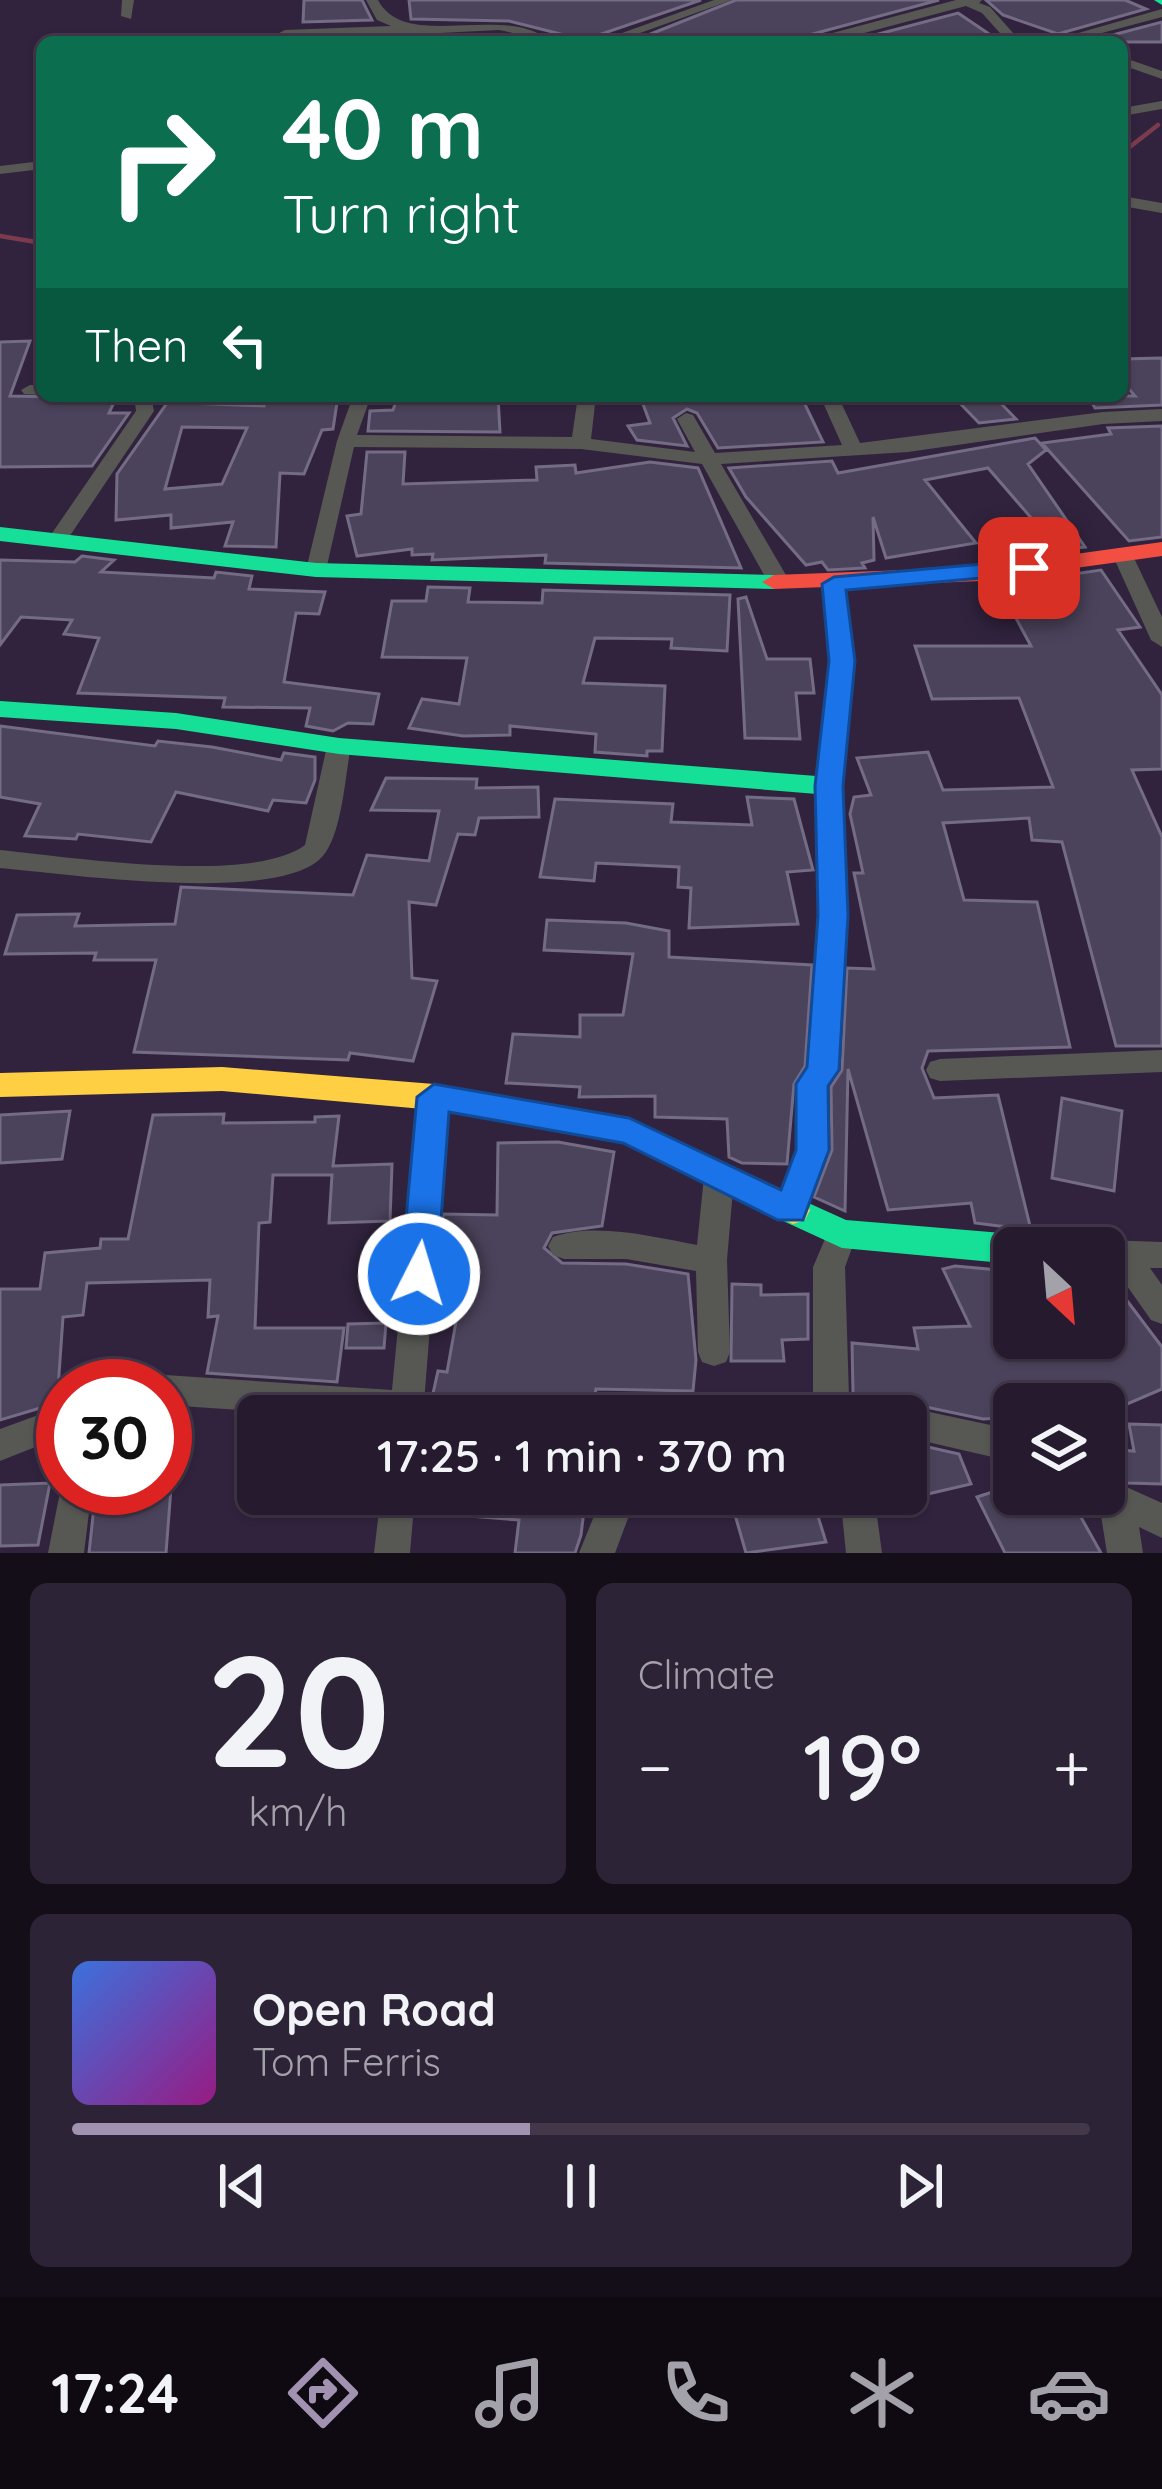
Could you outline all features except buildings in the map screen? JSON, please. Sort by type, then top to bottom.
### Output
[{"type":"street","points":[[128,0],[128,16]]},
{"type":"street","points":[[372,0],[386,22],[411,28]]},
{"type":"street","points":[[698,0],[720,2]]},
{"type":"street","points":[[828,36],[968,1],[986,10],[1010,36]]},
{"type":"street","points":[[620,36],[720,2]]},
{"type":"street","points":[[1078,36],[1162,14]]},
{"type":"street","points":[[281,36],[499,26],[536,36]]},
{"type":"street","points":[[1128,64],[1162,75]]},
{"type":"street","points":[[1128,111],[1162,105]]},
{"type":"street","points":[[0,170],[36,166]]},
{"type":"street","points":[[1128,202],[1162,208]]},
{"type":"street","points":[[58,539],[145,411],[144,402]]},
{"type":"street","points":[[316,570],[360,402]]},
{"type":"street","points":[[581,443],[586,402]]},
{"type":"street","points":[[832,402],[854,450]]},
{"type":"street","points":[[346,441],[581,443],[706,459],[854,450],[1162,415]]},
{"type":"street","points":[[686,419],[779,582]]},
{"type":"street","points":[[0,534],[316,570],[834,584],[1162,549]]},
{"type":"street","points":[[1123,556],[1162,640]]},
{"type":"street","points":[[790,1210],[812,1150],[812,1084],[823,1070],[833,915],[829,786],[842,661],[834,584]]},
{"type":"street","points":[[0,709],[176,721],[339,746],[829,786]]},
{"type":"street","points":[[0,859],[172,873],[246,871],[302,862],[316,850],[339,746]]},
{"type":"street","points":[[940,1070],[1162,1061]]},
{"type":"street","points":[[0,1085],[222,1079],[434,1097],[629,1131],[842,1234],[993,1248]]},
{"type":"street","points":[[408,1395],[434,1097]]},
{"type":"street","points":[[714,1352],[711,1260],[718,1177]]},
{"type":"street","points":[[831,1395],[829,1267],[842,1234]]},
{"type":"street","points":[[564,1246],[626,1246],[711,1260]]},
{"type":"street","points":[[1125,1253],[1162,1255]]},
{"type":"street","points":[[1125,1267],[1162,1310]]},
{"type":"street","points":[[192,1392],[237,1396]]},
{"type":"street","points":[[927,1427],[993,1441]]},
{"type":"street","points":[[0,1445],[36,1431]]},
{"type":"street","points":[[1125,1504],[1162,1521]]},
{"type":"street","points":[[66,1553],[71,1515]]},
{"type":"street","points":[[392,1553],[396,1515]]},
{"type":"street","points":[[597,1553],[612,1515]]},
{"type":"street","points":[[859,1515],[864,1553]]},
{"type":"street","points":[[1115,1515],[1125,1553]]},
{"type":"waterway","points":[[1128,148],[1158,125]]},
{"type":"waterway","points":[[0,236],[36,242]]},
{"type":"traffic: fast","points":[[0,534],[316,570],[774,582]]},
{"type":"traffic: fast","points":[[0,709],[176,721],[339,746],[829,786]]},
{"type":"traffic: fast","points":[[793,1210],[842,1234],[993,1247]]},
{"type":"traffic: slow","points":[[0,1085],[222,1079],[434,1097],[629,1131],[793,1210]]},
{"type":"traffic: jam","points":[[774,582],[982,574],[1162,549]]},
{"type":"route","points":[[419,1274],[434,1097],[629,1131],[790,1210],[812,1150],[812,1084],[823,1070],[833,915],[829,786],[842,661],[834,584],[1029,568]]}]
